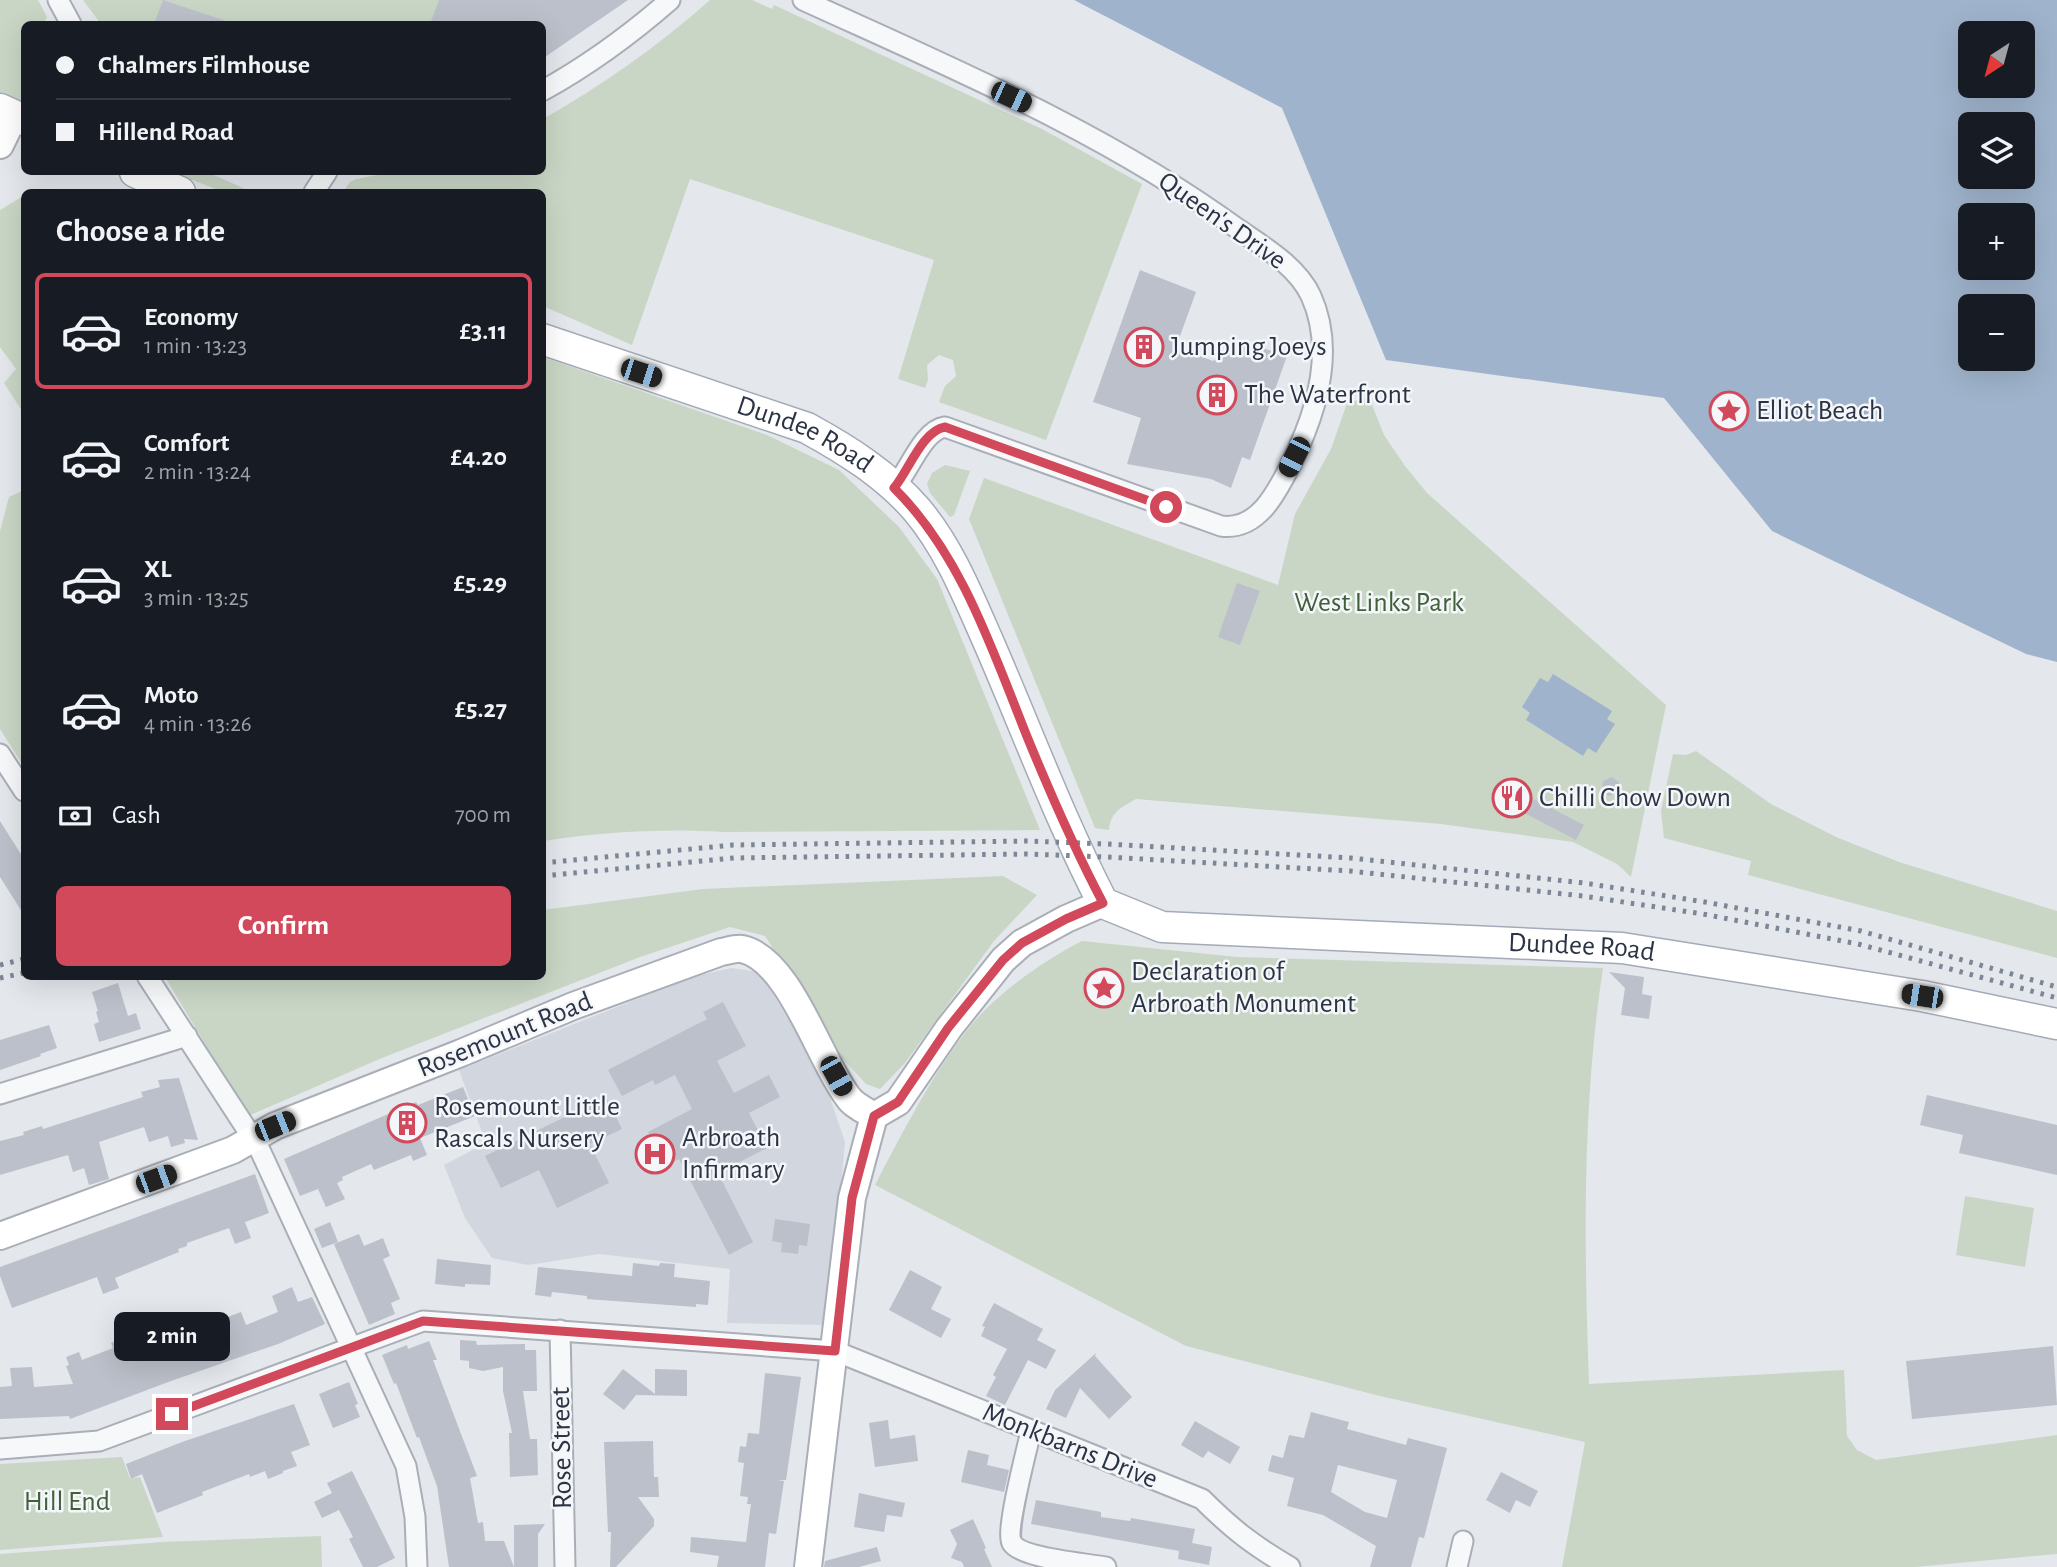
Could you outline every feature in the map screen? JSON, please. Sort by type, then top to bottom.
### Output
[{"type":"main road","points":[[0,145],[13,115]]},
{"type":"main road","points":[[142,175],[173,189]]},
{"type":"main road","name":"Dundee Road","points":[[546,340],[807,428],[870,467],[917,510],[963,585],[1067,830],[1103,903],[1162,927],[1622,948],[1922,996],[2057,1024]]},
{"type":"main road","points":[[808,1567],[852,1198],[874,1116],[898,1102],[948,1028],[1003,960],[1022,943],[1103,903]]},
{"type":"main road","name":"Rosemount Road","points":[[0,1236],[233,1150],[275,1126],[573,1006],[721,952],[741,948],[760,957],[778,975],[848,1099],[874,1116]]},
{"type":"street","points":[[58,0],[69,21]]},
{"type":"street","points":[[546,88],[589,64],[670,0]]},
{"type":"street","name":"Queen's Drive","points":[[803,0],[1066,123],[1126,155],[1208,207],[1272,253],[1299,277],[1311,297],[1318,318],[1322,375],[1304,437],[1284,477],[1264,508],[1244,524],[1222,526],[945,427],[936,428],[922,444],[894,488]]},
{"type":"street","points":[[0,754],[21,786]]},
{"type":"street","points":[[151,982],[254,1138],[406,1466],[415,1517],[417,1567]]},
{"type":"street","points":[[0,1094],[187,1036]]},
{"type":"street","name":"Monkbarns Drive","points":[[0,1449],[99,1441],[423,1321],[835,1351],[1202,1499],[1250,1544],[1290,1567]]},
{"type":"street","name":"Rose Street","points":[[560,1329],[565,1567]]},
{"type":"street","points":[[1031,1431],[1012,1519],[1012,1544],[1021,1551],[1106,1567]]},
{"type":"street","points":[[1457,1567],[1463,1541]]},
{"type":"shaded area","name":"Arbroath Infirmary","points":[[731,968],[760,972],[823,1077],[845,1142],[828,1325],[727,1323],[730,1269],[599,1254],[528,1265],[492,1258],[465,1218],[444,1165],[486,1143],[459,1070],[692,977]]},
{"type":"green space","points":[[0,0],[38,0],[47,17],[45,21],[21,21],[21,106],[0,96]]},
{"type":"green space","points":[[83,0],[479,0],[473,21],[99,21]]},
{"type":"green space","points":[[710,0],[752,0],[772,9],[774,5],[1042,129],[1142,184],[1046,440],[939,402],[945,386],[956,376],[953,360],[939,355],[927,365],[928,380],[925,388],[898,379],[934,260],[690,179],[632,345],[546,307],[546,189],[345,189],[350,182],[377,175],[546,175],[546,117],[630,64]]},
{"type":"green space","points":[[179,175],[214,175],[245,189],[216,189]]},
{"type":"green space","points":[[21,197],[21,409],[4,383],[16,369],[0,347],[0,210]]},
{"type":"green space","points":[[546,358],[767,435],[839,470],[899,527],[937,579],[1040,830],[656,831],[546,841]]},
{"type":"green space","name":"West Links Park","points":[[1369,397],[1384,435],[1427,493],[1666,705],[1631,877],[1617,864],[1573,842],[1441,824],[1136,799],[1114,814],[1109,830],[1095,828],[969,519],[984,478],[1278,585],[1295,514],[1331,449],[1347,403]]},
{"type":"green space","points":[[945,465],[970,471],[954,515],[950,517],[930,493],[927,484],[932,473]]},
{"type":"green space","points":[[21,491],[21,762],[0,729],[0,531],[9,497]]},
{"type":"green space","points":[[1696,751],[1771,804],[1836,837],[1899,862],[2057,911],[2057,958],[1748,875],[1751,861],[1664,838],[1661,811],[1673,754],[1686,755]]},
{"type":"green space","points":[[1003,876],[1037,895],[994,941],[905,1063],[880,1089],[866,1084],[842,1058],[765,936],[730,927],[640,957],[382,1058],[248,1116],[167,980],[546,980],[546,910],[703,889]]},
{"type":"green space","points":[[1082,941],[1237,957],[1603,968],[1591,1071],[1586,1175],[1589,1384],[1844,1370],[1847,1436],[1857,1450],[1876,1460],[2057,1435],[2057,1554],[1915,1567],[1562,1567],[1585,1442],[1380,1396],[1186,1346],[875,1185],[925,1092],[970,1027],[1019,980]]},
{"type":"green space","points":[[1965,1196],[2034,1208],[2025,1267],[1956,1255]]},
{"type":"green space","name":"Hill End","points":[[122,1457],[130,1479],[140,1477],[163,1537],[0,1550],[0,1464]]},
{"type":"green space","points":[[321,1536],[322,1567],[0,1567],[0,1554],[163,1542]]},
{"type":"water","name":"Elliot Beach","points":[[1074,0],[2057,0],[2057,662],[2026,654],[1772,531],[1664,398],[1386,360],[1282,108]]},
{"type":"water","points":[[1553,674],[1612,711],[1607,719],[1615,724],[1596,753],[1588,748],[1583,756],[1526,720],[1530,713],[1522,707],[1540,678],[1548,682]]},
{"type":"building","points":[[163,0],[226,21],[155,21]]},
{"type":"building","points":[[439,0],[628,0],[546,56],[546,21],[431,21]]},
{"type":"building","name":"The Waterfront","points":[[1140,270],[1196,292],[1176,347],[1213,361],[1244,342],[1287,356],[1250,460],[1242,457],[1231,488],[1211,479],[1127,464],[1141,418],[1093,402]]},
{"type":"building","points":[[1237,583],[1260,591],[1240,645],[1218,637]]},
{"type":"building","points":[[1612,777],[1619,782],[1619,792],[1609,796],[1602,791],[1603,781]]},
{"type":"building","points":[[1508,786],[1584,825],[1576,840],[1500,800]]},
{"type":"building","points":[[0,821],[21,854],[21,910],[0,877]]},
{"type":"building","points":[[1609,972],[1644,977],[1642,994],[1652,996],[1649,1019],[1621,1015],[1625,988]]},
{"type":"building","points":[[118,983],[128,1016],[136,1013],[141,1029],[99,1042],[94,1024],[99,1022],[98,1011],[92,992]]},
{"type":"building","points":[[723,1002],[746,1046],[717,1061],[734,1093],[769,1075],[780,1097],[749,1113],[767,1148],[718,1173],[753,1242],[729,1255],[679,1159],[666,1166],[648,1132],[692,1109],[675,1075],[655,1085],[653,1080],[622,1096],[608,1070],[707,1019],[703,1012]]},
{"type":"building","points":[[49,1025],[57,1048],[0,1070],[0,1040]]},
{"type":"building","points":[[179,1078],[198,1140],[184,1139],[185,1143],[171,1147],[168,1136],[149,1142],[144,1127],[99,1142],[109,1179],[89,1185],[84,1168],[73,1172],[68,1155],[0,1175],[0,1141],[143,1097],[141,1092],[160,1087],[158,1080]]},
{"type":"building","points":[[463,1087],[475,1116],[420,1138],[427,1155],[413,1161],[411,1155],[374,1170],[371,1164],[342,1177],[343,1180],[337,1183],[345,1199],[326,1207],[318,1189],[300,1196],[284,1159],[416,1102],[418,1105]]},
{"type":"building","points":[[1927,1095],[2057,1125],[2057,1175],[1959,1153],[1963,1135],[1920,1125]]},
{"type":"building","points":[[606,1097],[622,1129],[590,1144],[609,1183],[557,1208],[539,1170],[501,1188],[485,1156]]},
{"type":"building","points":[[255,1174],[269,1213],[245,1222],[251,1238],[235,1244],[229,1228],[187,1243],[187,1246],[178,1249],[179,1252],[115,1278],[119,1288],[103,1294],[97,1277],[12,1308],[0,1276],[0,1267]]},
{"type":"building","points":[[775,1219],[810,1224],[807,1246],[799,1245],[798,1254],[781,1252],[782,1243],[772,1241]]},
{"type":"building","points":[[330,1222],[338,1242],[322,1248],[314,1229]]},
{"type":"building","points":[[359,1234],[364,1246],[383,1238],[390,1256],[383,1259],[400,1299],[391,1303],[395,1314],[369,1325],[334,1244]]},
{"type":"building","points":[[437,1259],[491,1265],[490,1285],[465,1284],[465,1287],[435,1284]]},
{"type":"building","points":[[633,1263],[659,1266],[660,1263],[675,1264],[674,1277],[710,1281],[708,1305],[696,1304],[696,1307],[587,1299],[587,1296],[552,1292],[551,1297],[535,1295],[538,1267],[632,1276]]},
{"type":"building","points":[[910,1270],[942,1287],[931,1309],[951,1319],[941,1338],[889,1310]]},
{"type":"building","points":[[292,1287],[298,1302],[312,1297],[325,1324],[278,1344],[70,1419],[69,1416],[0,1419],[0,1387],[12,1386],[10,1368],[32,1367],[34,1387],[73,1384],[66,1366],[69,1365],[66,1357],[79,1352],[82,1360],[113,1348],[111,1343],[130,1336],[135,1349],[143,1346],[146,1356],[174,1346],[168,1328],[183,1323],[190,1340],[218,1330],[217,1326],[227,1323],[225,1318],[241,1312],[246,1325],[278,1312],[272,1296]]},
{"type":"building","points":[[994,1303],[1043,1329],[1037,1340],[1056,1350],[1046,1369],[1028,1360],[1005,1405],[986,1396],[996,1377],[993,1375],[1007,1349],[981,1336],[985,1327],[982,1326]]},
{"type":"building","points":[[460,1340],[476,1341],[477,1345],[525,1344],[525,1350],[536,1350],[537,1391],[523,1391],[530,1439],[537,1439],[538,1475],[510,1477],[509,1433],[512,1433],[503,1391],[503,1367],[483,1371],[469,1368],[469,1361],[460,1360]]},
{"type":"building","points":[[429,1341],[437,1360],[433,1360],[477,1476],[470,1478],[478,1523],[483,1522],[485,1541],[504,1541],[514,1567],[449,1567],[437,1486],[419,1437],[417,1438],[382,1355],[407,1345],[408,1349]]},
{"type":"building","points":[[2053,1346],[2057,1405],[1912,1419],[1906,1361]]},
{"type":"building","points":[[1096,1353],[1095,1356],[1132,1397],[1109,1419],[1080,1388],[1066,1418],[1046,1409],[1055,1390]]},
{"type":"building","points":[[623,1369],[655,1394],[655,1369],[687,1370],[687,1396],[636,1395],[624,1410],[603,1394]]},
{"type":"building","points":[[765,1373],[801,1377],[786,1480],[777,1480],[784,1481],[776,1534],[769,1533],[765,1567],[717,1567],[719,1556],[690,1552],[691,1537],[746,1542],[751,1504],[747,1504],[748,1497],[740,1496],[744,1463],[738,1462],[740,1446],[746,1447],[748,1433],[759,1434]]},
{"type":"building","points":[[349,1382],[360,1417],[333,1428],[319,1394]]},
{"type":"building","points":[[294,1404],[310,1445],[291,1452],[297,1466],[283,1473],[268,1479],[265,1471],[250,1477],[249,1474],[157,1513],[142,1474],[131,1479],[126,1464]]},
{"type":"building","points":[[1311,1412],[1349,1422],[1347,1429],[1406,1445],[1408,1438],[1447,1448],[1424,1538],[1419,1537],[1411,1567],[1370,1567],[1376,1546],[1323,1515],[1287,1506],[1294,1478],[1268,1471],[1272,1455],[1283,1458],[1289,1435],[1304,1438]],"holes":[[[1338,1465],[1397,1480],[1387,1518],[1365,1512],[1331,1492]]]},
{"type":"building","points":[[888,1420],[890,1439],[915,1435],[918,1461],[875,1467],[869,1423]]},
{"type":"building","points":[[1195,1421],[1240,1447],[1230,1464],[1208,1451],[1203,1458],[1181,1445]]},
{"type":"building","points":[[653,1441],[654,1477],[658,1477],[659,1497],[638,1497],[654,1519],[654,1526],[616,1567],[610,1567],[611,1532],[608,1532],[604,1442]]},
{"type":"building","points":[[968,1450],[989,1455],[987,1465],[1009,1470],[1004,1492],[961,1482]]},
{"type":"building","points":[[352,1471],[395,1558],[377,1567],[363,1567],[349,1539],[353,1537],[339,1510],[322,1518],[314,1502],[332,1493],[327,1483]]},
{"type":"building","points":[[1501,1472],[1538,1491],[1530,1507],[1516,1500],[1510,1513],[1486,1500]]},
{"type":"building","points":[[859,1493],[905,1503],[902,1517],[887,1515],[884,1532],[854,1527]]},
{"type":"building","points":[[1036,1500],[1101,1512],[1101,1517],[1130,1521],[1131,1518],[1195,1529],[1192,1543],[1212,1547],[1209,1565],[1178,1559],[1179,1551],[1031,1524]]},
{"type":"building","points":[[973,1519],[992,1567],[964,1567],[962,1562],[951,1558],[957,1544],[950,1530]]},
{"type":"building","points":[[545,1524],[538,1534],[538,1567],[514,1567],[514,1525]]},
{"type":"building","points":[[877,1547],[881,1561],[859,1567],[824,1567],[825,1561]]},
{"type":"railway","points":[[546,863],[733,845],[1027,841],[1351,858],[1584,883],[1705,902],[1861,931],[2057,987]]},
{"type":"railway","points":[[546,876],[734,858],[1027,854],[1350,871],[1583,896],[1703,914],[1858,944],[2057,998]]},
{"type":"railway","points":[[0,965],[21,960]]},
{"type":"railway","points":[[0,978],[21,974]]},
{"type":"place","name":"Jumping Joeys","points":[[1144,347]]},
{"type":"place","name":"The Waterfront","points":[[1217,395]]},
{"type":"place","name":"Elliot Beach","points":[[1729,411]]},
{"type":"place","name":"Chilli Chow Down","points":[[1512,798]]},
{"type":"place","name":"Declaration of Arbroath Monument","points":[[1104,988]]},
{"type":"place","name":"Rosemount Little Rascals Nursery","points":[[407,1123]]},
{"type":"place","name":"Arbroath Infirmary","points":[[655,1154]]},
{"type":"route","points":[[172,1414],[423,1321],[835,1351],[852,1198],[874,1116],[898,1102],[948,1028],[1003,960],[1022,943],[1103,903],[1067,830],[963,585],[917,510],[894,488],[922,444],[936,428],[945,427],[1166,507]]}]
